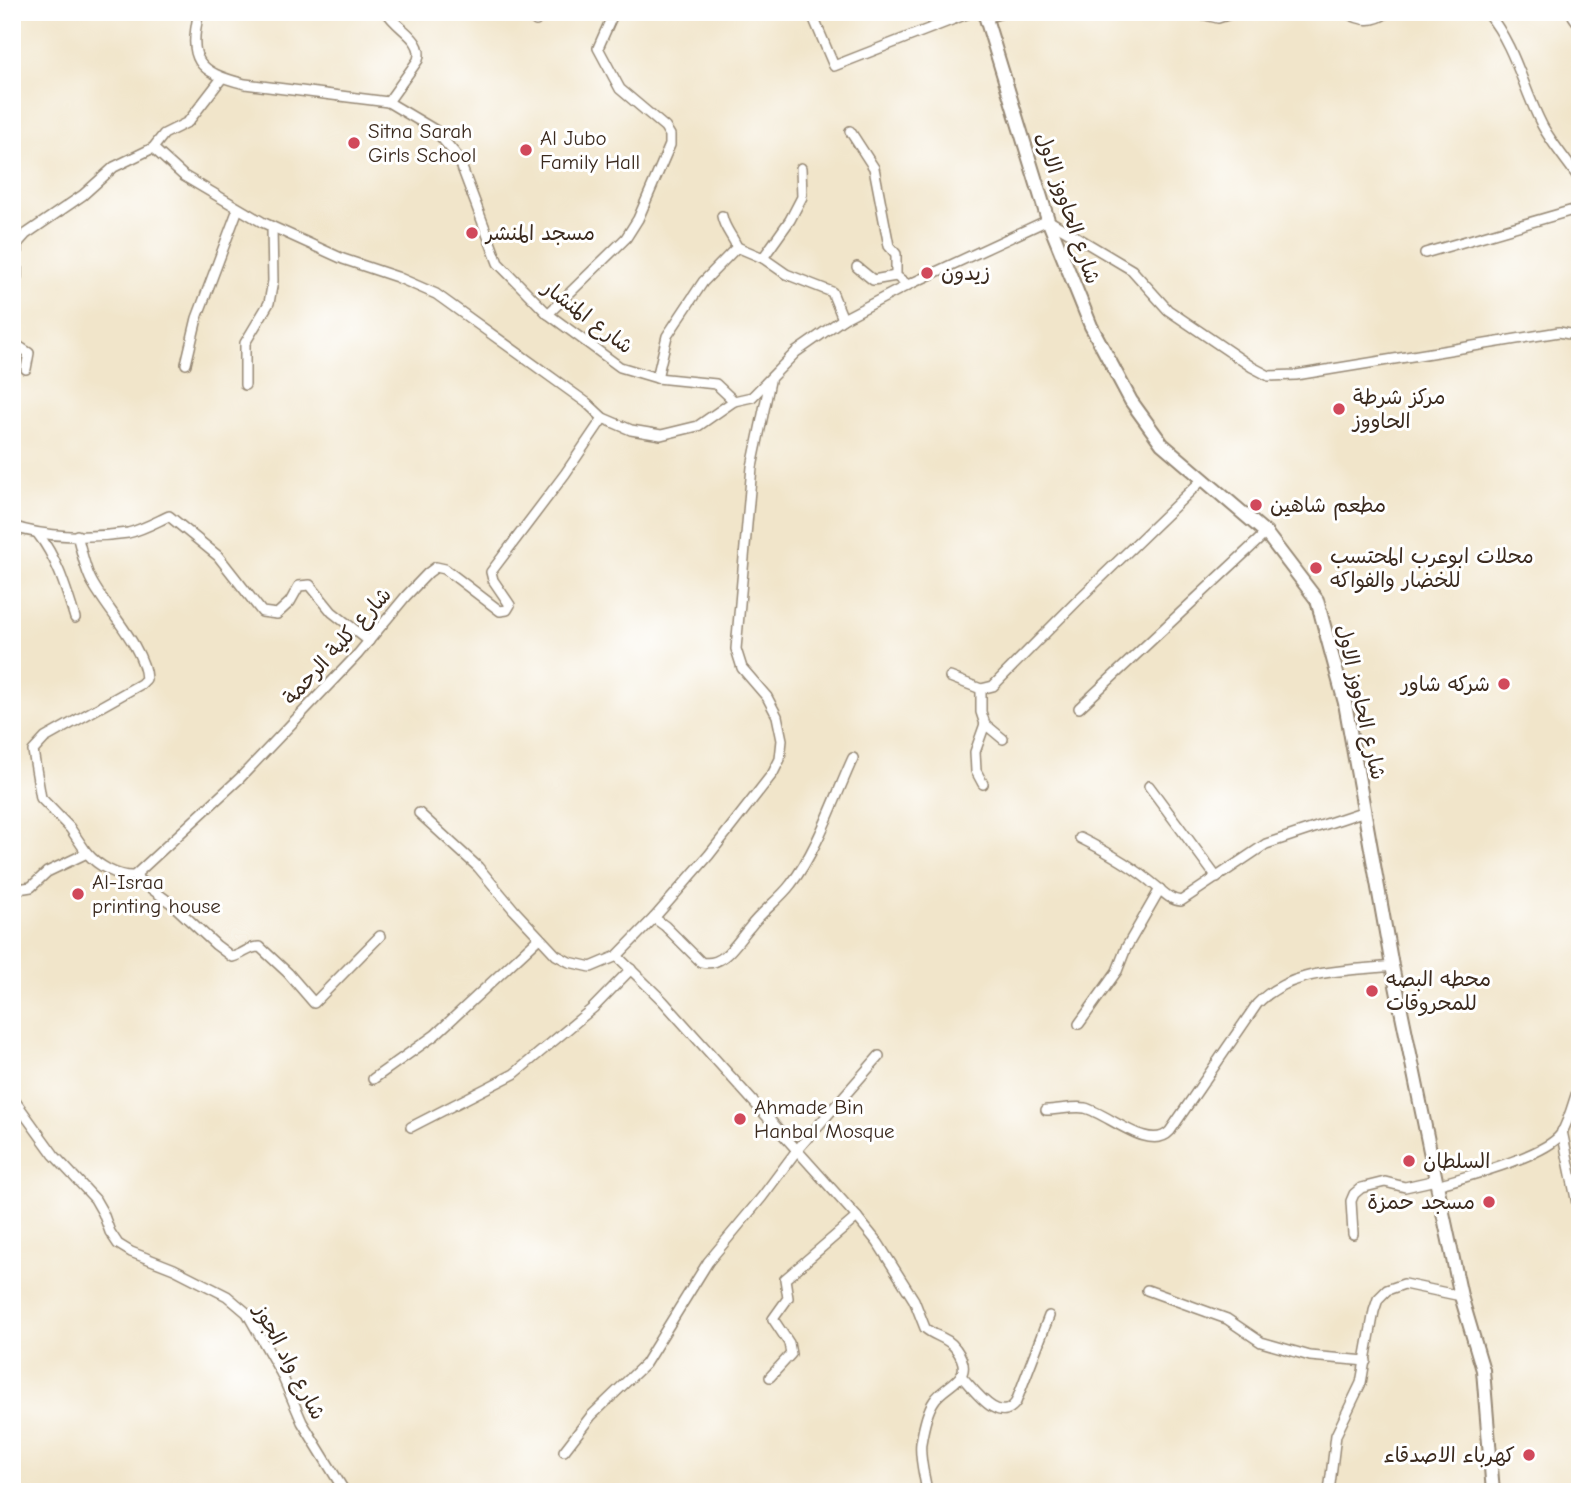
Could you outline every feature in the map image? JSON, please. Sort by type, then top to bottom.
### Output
[{"type":"main road","name":"شارع الحاووز الاول","points":[[985,15],[1048,220],[1091,326],[1130,401],[1163,444],[1266,533],[1317,600],[1345,703],[1392,966],[1436,1183],[1461,1296],[1483,1370],[1493,1492]]},
{"type":"street","points":[[12,298],[17,276],[17,244],[26,234],[83,195],[114,167],[153,148],[164,134],[188,122],[222,78],[208,71],[195,50],[194,36],[199,12]]},
{"type":"street","points":[[239,12],[252,12]]},
{"type":"street","points":[[387,12],[417,43],[420,50],[417,61],[388,102]]},
{"type":"street","points":[[527,12],[536,21]]},
{"type":"street","points":[[548,314],[626,238],[638,219],[670,145],[667,129],[620,89],[598,48],[614,12]]},
{"type":"street","points":[[811,12],[834,66],[972,12]]},
{"type":"street","points":[[985,15],[1004,12]]},
{"type":"street","points":[[1145,12],[1148,15],[1185,12]]},
{"type":"street","points":[[1193,12],[1218,18],[1236,12]]},
{"type":"street","points":[[1345,12],[1366,21],[1388,12]]},
{"type":"street","points":[[1486,12],[1501,30],[1542,126],[1580,180]]},
{"type":"street","points":[[1578,12],[1573,16],[1580,26]]},
{"type":"street","name":"شارع المنشار","points":[[222,78],[244,84],[388,102],[435,130],[458,157],[498,263],[548,314],[620,367],[657,378],[716,384],[734,401]]},
{"type":"street","points":[[850,131],[874,168],[889,246],[896,254],[896,276]]},
{"type":"street","points":[[153,148],[184,176],[272,227],[343,259],[397,277],[436,294],[587,402],[603,418],[631,430],[660,435],[698,426],[734,401],[752,397],[796,352],[843,319],[908,285],[1048,220],[1132,270],[1168,310],[1269,376],[1296,375],[1559,332],[1580,336]]},
{"type":"street","points":[[763,258],[790,220],[802,197],[801,168]]},
{"type":"street","points":[[1425,253],[1580,208]]},
{"type":"street","points":[[186,364],[197,318],[239,209]]},
{"type":"street","points":[[722,216],[723,227],[731,234],[737,247],[763,258],[786,274],[832,292],[843,319]]},
{"type":"street","points":[[245,385],[245,343],[269,303],[274,281],[272,227]]},
{"type":"street","points":[[657,378],[667,336],[703,282],[737,247]]},
{"type":"street","points":[[856,267],[873,280],[896,276],[908,285]]},
{"type":"street","points":[[12,342],[29,352],[26,369]]},
{"type":"street","points":[[419,813],[478,867],[556,955],[591,967],[617,957],[709,855],[773,773],[782,751],[780,726],[773,706],[742,668],[736,649],[752,467],[770,381]]},
{"type":"street","name":"شارع كلية الرحمة","points":[[134,876],[240,778],[369,641],[406,596],[436,567],[445,569],[500,611],[507,610],[510,606],[493,580],[491,572],[565,474],[603,418]]},
{"type":"street","points":[[950,677],[981,689],[993,686],[1202,480]]},
{"type":"street","points":[[12,526],[38,534],[77,536],[130,533],[169,516],[219,556],[262,612],[277,614],[290,602],[299,586],[310,586],[332,612],[369,641]]},
{"type":"street","points":[[1079,708],[1266,533]]},
{"type":"street","points":[[38,534],[47,545],[63,579],[75,618]]},
{"type":"street","points":[[77,536],[89,576],[130,640],[146,673],[146,679],[45,738],[33,751],[41,798],[70,828],[87,853],[114,873],[124,877],[134,876],[172,904],[232,957],[254,946],[260,947],[288,973],[314,1003],[380,936]]},
{"type":"street","points":[[981,689],[985,724],[975,752],[976,771],[983,785]]},
{"type":"street","points":[[985,724],[1003,739]]},
{"type":"street","points":[[654,918],[701,962],[715,962],[728,953],[799,873],[853,758]]},
{"type":"street","points":[[1149,786],[1217,878]]},
{"type":"street","points":[[1080,838],[1116,857],[1171,898],[1181,901],[1271,842],[1365,811]]},
{"type":"street","points":[[12,890],[31,887],[47,872],[87,853]]},
{"type":"street","points":[[1079,1024],[1117,971],[1126,948],[1160,889]]},
{"type":"street","points":[[373,1079],[435,1035],[539,938]]},
{"type":"street","points":[[617,957],[631,969],[857,1217],[878,1243],[914,1300],[925,1328],[946,1338],[956,1347],[961,1359],[961,1376],[953,1386],[935,1398],[920,1445],[927,1492]]},
{"type":"street","points":[[1046,1110],[1085,1108],[1115,1124],[1153,1138],[1161,1138],[1169,1133],[1256,1003],[1267,994],[1303,976],[1392,966]]},
{"type":"street","points":[[411,1127],[514,1074],[593,1008],[631,969]]},
{"type":"street","points":[[564,1451],[591,1416],[645,1364],[708,1262],[762,1198],[797,1150],[879,1056]]},
{"type":"street","points":[[1353,1234],[1351,1201],[1361,1188],[1385,1182],[1405,1187],[1436,1183],[1508,1162],[1555,1141],[1562,1131],[1580,1083]]},
{"type":"street","name":"شارع واد الجوز","points":[[12,1097],[54,1155],[95,1199],[118,1244],[227,1296],[247,1313],[281,1373],[302,1422],[345,1492]]},
{"type":"street","points":[[1562,1131],[1580,1218]]},
{"type":"street","points":[[770,1377],[791,1354],[789,1343],[773,1319],[788,1298],[785,1279],[857,1217]]},
{"type":"street","points":[[1329,1492],[1336,1435],[1361,1383],[1378,1299],[1387,1290],[1405,1284],[1461,1296]]},
{"type":"street","points":[[1147,1290],[1227,1319],[1261,1342],[1310,1356],[1366,1361]]},
{"type":"street","points":[[961,1376],[994,1410],[1011,1408],[1016,1402],[1049,1316]]},
{"type":"place","name":"Sitna Sarah Girls School","points":[[354,143]]},
{"type":"place","name":"Al Jubo Family Hall","points":[[526,150]]},
{"type":"place","name":"مسجد المنشر","points":[[472,233]]},
{"type":"place","name":"زيدون","points":[[927,273]]},
{"type":"place","name":"مركز شرطة الحاووز","points":[[1339,409]]},
{"type":"place","name":"مطعم شاهين","points":[[1256,505]]},
{"type":"place","name":"محلات ابوعرب المحتسب للخضار والفواكه","points":[[1316,568]]},
{"type":"place","name":"شركه شاور","points":[[1504,684]]},
{"type":"place","name":"Al-Israa printing house","points":[[78,894]]},
{"type":"place","name":"محطه البصه للمحروقات","points":[[1372,991]]},
{"type":"place","name":"Ahmade Bin Hanbal Mosque","points":[[740,1119]]},
{"type":"place","name":"السلطان","points":[[1409,1161]]},
{"type":"place","name":"مسجد حمزة","points":[[1489,1202]]},
{"type":"place","name":"كهرباء الاصدقاء","points":[[1529,1455]]}]
